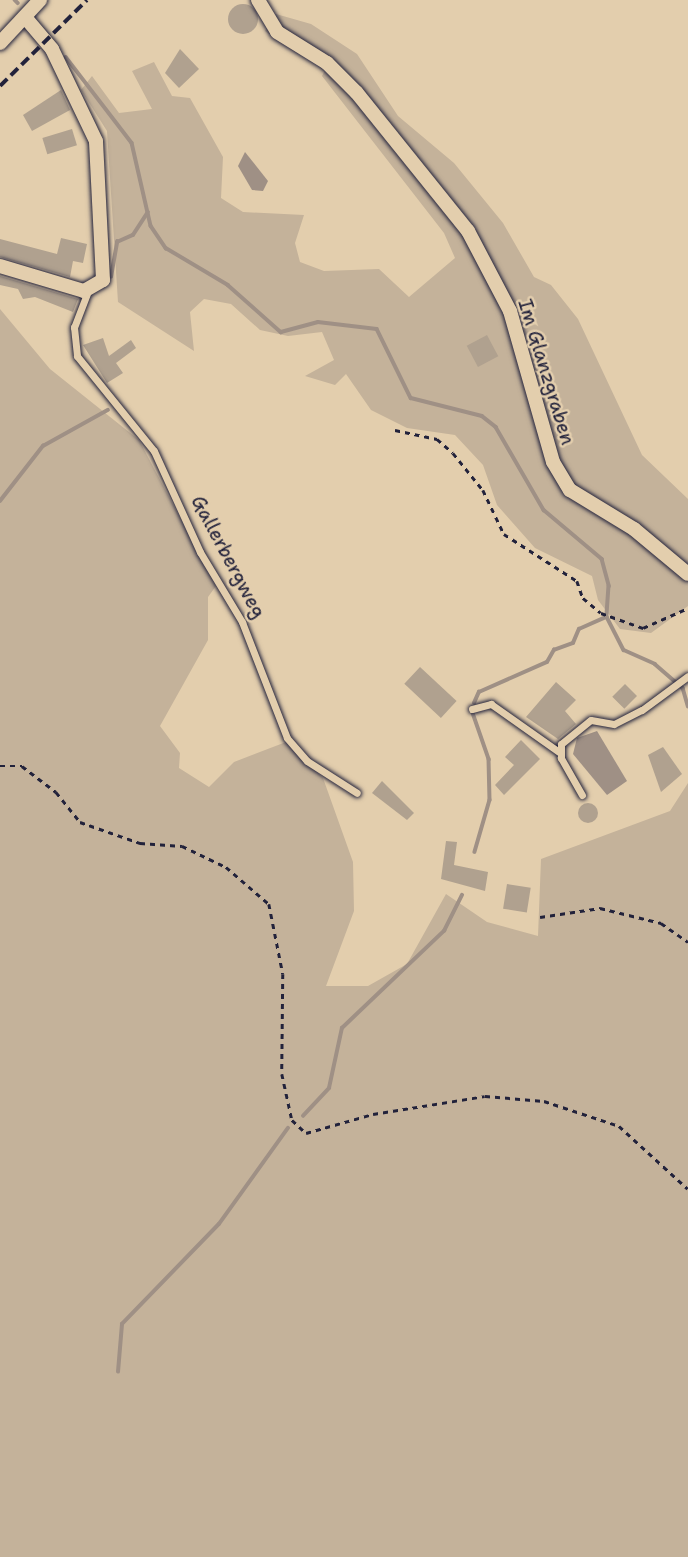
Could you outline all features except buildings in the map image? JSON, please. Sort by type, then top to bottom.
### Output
[{"type":"street","points":[[0,43],[40,0]]},
{"type":"street","name":"Im Glanzgraben","points":[[258,0],[277,32],[327,63],[357,93],[468,231],[510,311],[553,463],[570,490],[634,529],[688,574]]},
{"type":"street","name":"Gallerbergweg","points":[[24,17],[52,49],[100,155],[103,279],[88,291]]},
{"type":"street","points":[[0,266],[88,291]]},
{"type":"lane","name":"Gallerbergweg","points":[[88,291],[74,327],[77,356],[154,451],[200,552],[242,622],[287,738],[307,761],[357,793]]},
{"type":"lane","points":[[559,752],[591,720],[614,724],[676,687],[687,677]]},
{"type":"lane","points":[[472,709],[491,704],[559,752],[582,795]]},
{"type":"path","points":[[395,430],[437,439],[453,453],[483,490],[504,534],[578,581],[583,598],[601,613],[643,628],[688,608]]},
{"type":"path","points":[[0,766],[22,766],[56,792],[80,821],[140,843],[182,846],[226,867],[269,904],[283,974],[282,1074],[292,1120],[306,1133],[373,1114],[485,1096],[544,1101],[619,1126],[688,1189]]},
{"type":"path","points":[[540,917],[600,908],[662,923],[688,942]]},
{"type":"shaded area","points":[[276,14],[311,24],[357,54],[398,116],[454,163],[503,223],[534,277],[551,285],[578,319],[642,455],[688,499],[688,606],[651,633],[620,629],[598,600],[592,576],[535,548],[497,505],[483,465],[455,435],[407,428],[371,410],[346,374],[335,385],[305,376],[334,360],[322,332],[288,336],[260,330],[231,304],[204,299],[190,312],[194,351],[118,302],[107,131],[81,90],[92,76],[119,113],[152,109],[132,71],[154,62],[172,96],[190,98],[223,157],[221,198],[243,212],[304,215],[295,243],[300,262],[324,271],[379,269],[409,297],[455,258],[444,233],[322,76],[332,58],[305,41],[298,54],[265,31]]},
{"type":"shaded area","points":[[245,152],[268,181],[263,191],[252,190],[238,166]]},
{"type":"shaded area","points":[[0,309],[50,369],[139,440],[216,586],[208,597],[208,640],[160,726],[180,753],[179,768],[209,787],[234,762],[286,742],[323,778],[353,862],[354,911],[326,986],[368,986],[407,964],[446,894],[487,922],[538,936],[541,859],[670,811],[688,783],[688,1557],[0,1557]]},
{"type":"shaded area","points":[[597,731],[627,781],[607,795],[573,754],[577,738]]},
{"type":"waterway","points":[[15,0],[18,3]]},
{"type":"waterway","points":[[66,57],[132,143],[151,226],[166,248],[228,285],[281,332],[318,322],[377,329],[411,398],[482,416],[496,427],[544,510],[602,559],[609,586],[607,617],[624,650],[655,664],[683,688],[688,706]]},
{"type":"waterway","points":[[111,277],[117,242],[133,235],[148,212]]},
{"type":"waterway","points":[[0,501],[43,446],[108,410]]},
{"type":"waterway","points":[[474,703],[479,692],[547,662],[554,650],[573,643],[579,629],[606,617]]},
{"type":"waterway","points":[[473,713],[489,759],[490,800],[475,852]]},
{"type":"waterway","points":[[303,1116],[329,1088],[342,1028],[444,931],[462,895]]},
{"type":"waterway","points":[[118,1372],[122,1324],[219,1224],[288,1128]]},
{"type":"railway","points":[[0,86],[87,0]]}]
